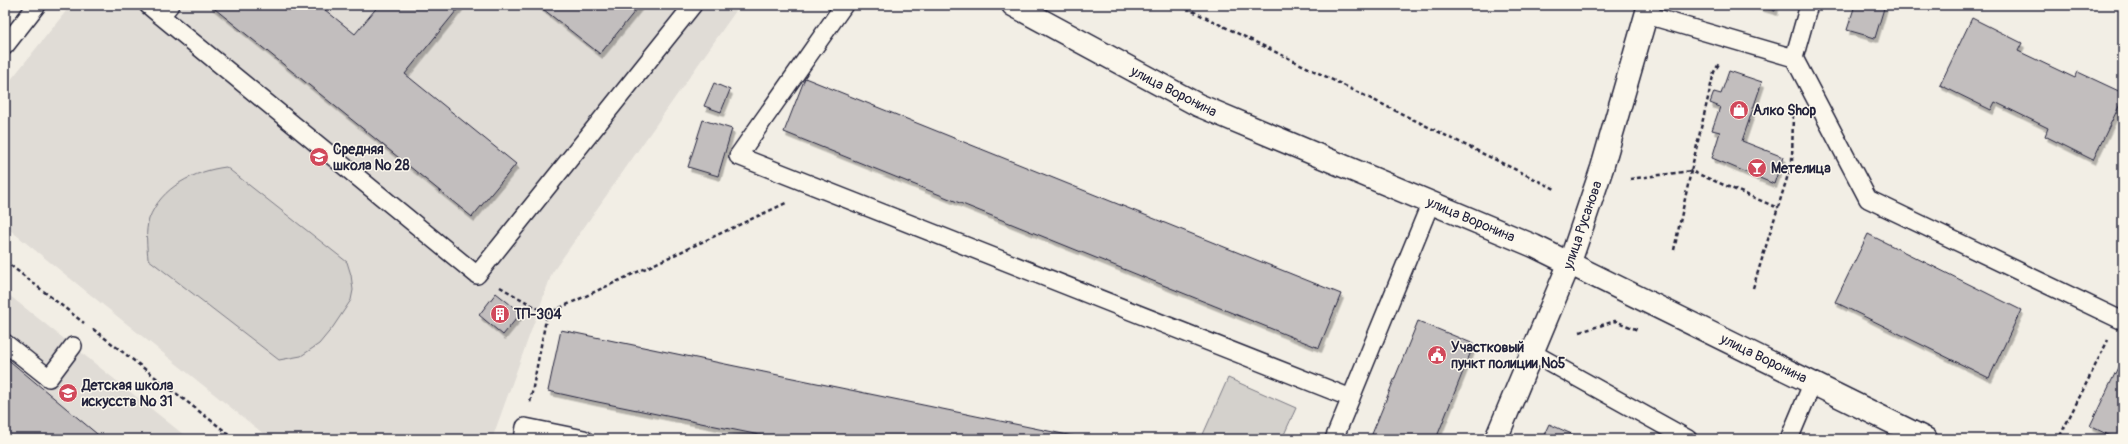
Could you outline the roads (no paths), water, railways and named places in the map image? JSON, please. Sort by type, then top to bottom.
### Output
[{"type":"street","name":"улица Воронина","points":[[1013,5],[1198,105],[1431,202],[1570,262],[1926,439]]},
{"type":"street","name":"улица Русанова","points":[[1496,439],[1531,352],[1570,262],[1602,168],[1648,10]]},
{"type":"lane","points":[[5,46],[37,5]]},
{"type":"lane","points":[[160,9],[477,275],[693,5]]},
{"type":"lane","points":[[844,5],[738,156],[1351,398]]},
{"type":"lane","points":[[1809,5],[1794,58],[1868,199],[2121,320]]},
{"type":"lane","points":[[1648,10],[1732,40],[1794,58]]},
{"type":"lane","points":[[1334,439],[1431,202]]},
{"type":"lane","points":[[5,343],[49,378],[73,346]]},
{"type":"lane","points":[[1531,352],[1688,439]]},
{"type":"lane","points":[[1789,439],[1813,382]]},
{"type":"lane","points":[[524,433],[584,439]]},
{"type":"place","name":"Алко Shop","points":[[1739,110]]},
{"type":"place","name":"Средняя школа № 28","points":[[319,157]]},
{"type":"place","name":"Метелица","points":[[1757,168]]},
{"type":"place","name":"ТП-304","points":[[500,314]]},
{"type":"place","name":"Участковый пункт полиции №5","points":[[1437,355]]},
{"type":"place","name":"Детская школа искусств № 31","points":[[68,393]]}]
